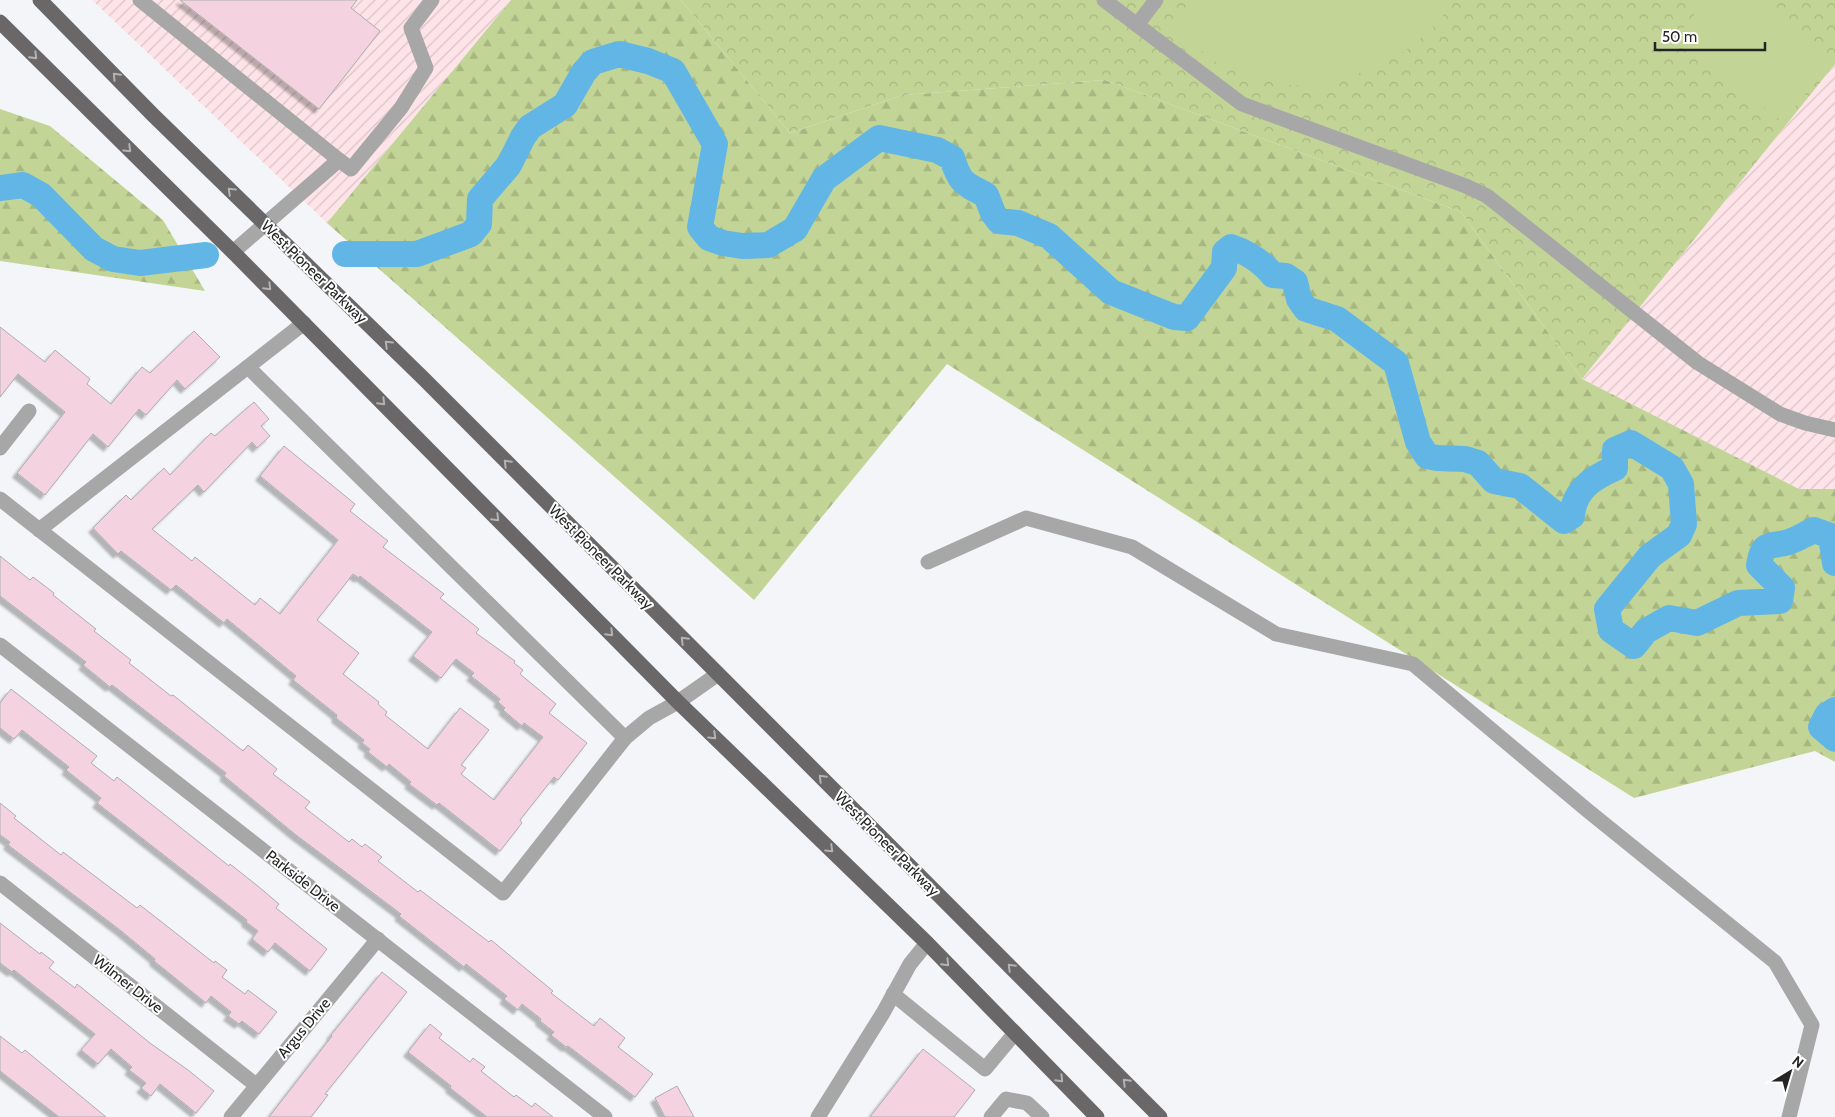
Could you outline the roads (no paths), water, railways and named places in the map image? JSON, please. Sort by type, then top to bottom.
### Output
[{"type":"main road","name":"West Pioneer Parkway","points":[[40,0],[152,115],[430,385],[1160,1117]]},
{"type":"main road","points":[[0,22],[304,323],[678,702],[927,944],[1097,1117]]},
{"type":"street","points":[[140,0],[351,169],[401,108],[426,68],[411,28],[432,0]]},
{"type":"street","points":[[1104,0],[1242,104],[1466,186],[1487,196],[1698,363],[1780,414],[1805,423],[1835,430]]},
{"type":"street","points":[[1137,25],[1156,0]]},
{"type":"street","points":[[233,252],[339,160]]},
{"type":"street","points":[[38,530],[304,323]]},
{"type":"street","points":[[248,367],[625,738]]},
{"type":"street","points":[[0,448],[29,411]]},
{"type":"street","points":[[0,499],[503,893],[625,738],[649,718],[678,702],[718,674]]},
{"type":"street","points":[[928,562],[1026,518],[1132,547],[1276,634],[1413,664],[1587,810],[1775,962],[1812,1025],[1789,1117]]},
{"type":"street","name":"Parkside Drive","points":[[0,645],[605,1117]]},
{"type":"street","name":"Wilmer Drive","points":[[0,883],[256,1085]]},
{"type":"street","name":"Argus Drive","points":[[231,1117],[378,940]]},
{"type":"street","points":[[818,1117],[910,964],[927,944]]},
{"type":"street","points":[[893,994],[985,1068],[1015,1033]]},
{"type":"street","points":[[991,1117],[1006,1099],[1027,1103],[1042,1117]]},
{"type":"waterway","points":[[345,254],[417,254],[471,234],[479,224],[480,199],[509,165],[530,127],[565,105],[584,72],[593,62],[619,54],[648,61],[673,71],[715,144],[700,227],[709,238],[723,243],[742,246],[768,245],[795,229],[824,179],[879,138],[937,150],[952,158],[957,173],[963,181],[986,195],[993,213],[999,221],[1018,223],[1049,236],[1111,292],[1174,317],[1187,318],[1224,268],[1225,252],[1231,247],[1254,258],[1273,275],[1286,276],[1295,282],[1299,299],[1306,309],[1337,319],[1396,363],[1418,442],[1427,456],[1465,459],[1478,463],[1494,481],[1520,486],[1564,521],[1572,516],[1573,507],[1580,492],[1599,476],[1615,468],[1615,450],[1631,443],[1672,468],[1681,484],[1684,524],[1679,535],[1650,556],[1607,609],[1611,630],[1634,646],[1646,631],[1669,618],[1697,623],[1738,603],[1780,601],[1782,588],[1759,565],[1762,552],[1767,547],[1789,542],[1814,530],[1831,536],[1835,563]]},
{"type":"waterway","points":[[0,188],[23,185],[41,195],[94,249],[113,259],[140,263],[206,255]]},
{"type":"waterway","points":[[1835,710],[1827,715],[1821,727],[1835,739]]}]
